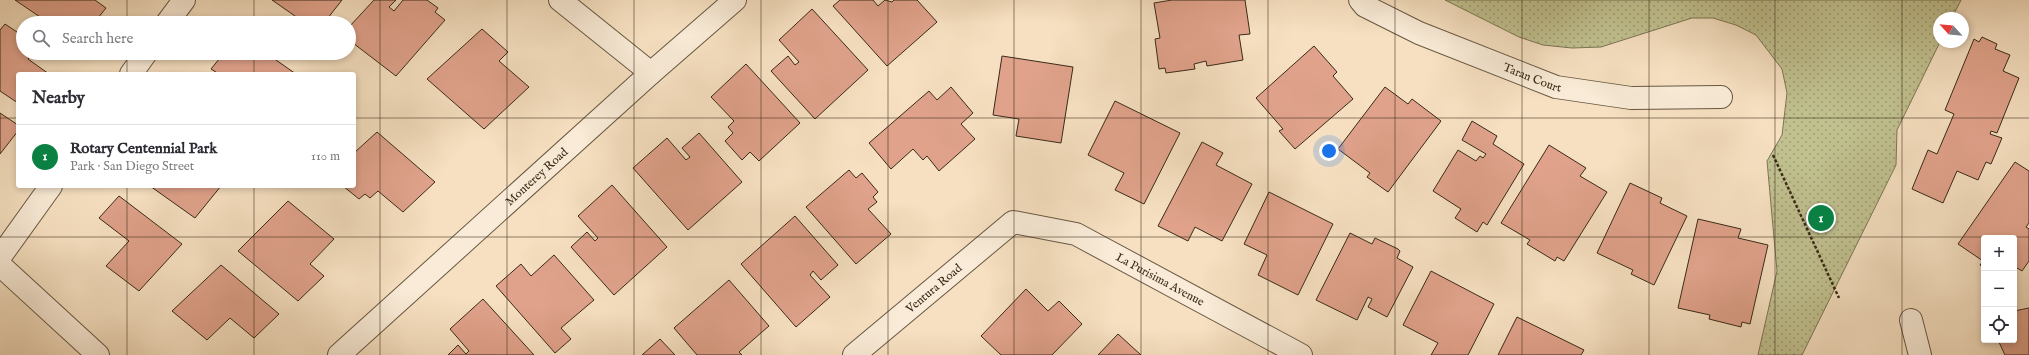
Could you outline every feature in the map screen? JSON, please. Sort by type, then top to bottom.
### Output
[{"type":"street","points":[[172,16],[184,0]]},
{"type":"street","points":[[560,0],[652,73]]},
{"type":"street","name":"Monterey Road","points":[[339,355],[652,73],[736,0]]},
{"type":"street","name":"Taran Court","points":[[1360,0],[1365,6],[1419,33],[1556,87],[1631,98],[1721,97]]},
{"type":"street","points":[[132,72],[141,60]]},
{"type":"street","points":[[0,257],[50,188]]},
{"type":"street","name":"Ventura Road","points":[[854,355],[1013,222]]},
{"type":"street","name":"La Purisima Avenue","points":[[1013,222],[1076,234],[1301,355]]},
{"type":"street","points":[[0,265],[98,355]]},
{"type":"street","points":[[1911,320],[1920,355]]},
{"type":"path","points":[[1773,155],[1839,298]]},
{"type":"green space","points":[[1445,0],[1961,0],[1955,12],[1933,12],[1933,48],[1937,48],[1897,130],[1896,165],[1802,355],[1758,355],[1777,271],[1767,161],[1782,135],[1787,93],[1782,69],[1756,35],[1736,25],[1713,18],[1692,18],[1601,47],[1572,48],[1543,45],[1519,37]]},
{"type":"building","points":[[15,0],[95,0],[106,8],[100,16],[39,16]]},
{"type":"building","points":[[272,0],[342,0],[329,16],[295,16]]},
{"type":"building","points":[[374,0],[396,0],[389,7],[394,11],[403,0],[427,0],[438,8],[435,12],[445,20],[396,76],[356,45],[356,19]]},
{"type":"building","points":[[840,0],[873,0],[878,6],[885,0],[892,2],[894,0],[917,0],[937,22],[887,66],[833,6]]},
{"type":"building","points":[[1172,0],[1245,0],[1250,34],[1239,35],[1243,60],[1207,66],[1206,61],[1194,64],[1195,69],[1166,73],[1165,68],[1159,69],[1155,39],[1160,38],[1154,3]]},
{"type":"building","points":[[812,9],[868,70],[815,119],[771,71],[788,56],[795,65],[799,62],[779,40]]},
{"type":"building","points":[[5,24],[16,31],[16,60],[29,60],[46,72],[16,72],[16,102],[0,91],[0,30]]},
{"type":"building","points":[[482,29],[508,52],[499,61],[529,87],[484,129],[427,79]]},
{"type":"building","points":[[1982,37],[1997,44],[1995,49],[2010,55],[2003,71],[2019,78],[1997,133],[1991,131],[1990,134],[2002,138],[1991,164],[1986,162],[1978,180],[1957,171],[1943,203],[1912,189],[1928,150],[1937,154],[1954,114],[1945,110],[1974,39],[1979,42]]},
{"type":"building","points":[[1314,46],[1337,72],[1333,76],[1353,99],[1295,149],[1279,131],[1283,129],[1256,98]]},
{"type":"building","points":[[1002,56],[1073,67],[1061,143],[1016,136],[1019,119],[993,115]]},
{"type":"building","points":[[218,60],[276,60],[293,72],[216,72],[211,69]]},
{"type":"building","points":[[746,64],[800,123],[759,161],[750,152],[742,160],[725,141],[733,133],[728,127],[734,121],[711,97]]},
{"type":"building","points":[[951,87],[973,113],[961,124],[975,139],[939,171],[927,156],[923,160],[913,149],[891,169],[869,143],[929,91],[937,100]]},
{"type":"building","points":[[1385,87],[1408,104],[1412,99],[1441,121],[1388,192],[1367,177],[1370,173],[1338,149]]},
{"type":"building","points":[[1115,101],[1180,133],[1144,204],[1115,190],[1124,173],[1088,155]]},
{"type":"building","points":[[0,113],[16,124],[16,134],[0,154]]},
{"type":"building","points":[[1472,121],[1497,136],[1493,144],[1524,164],[1487,225],[1483,222],[1477,232],[1455,218],[1461,209],[1433,191],[1458,150],[1476,161],[1480,156],[1483,158],[1486,154],[1462,140]]},
{"type":"building","points":[[377,132],[435,182],[403,212],[378,191],[370,198],[365,194],[359,199],[345,188],[356,188],[356,151]]},
{"type":"building","points":[[699,133],[742,182],[688,230],[633,168],[667,138],[686,160],[690,157],[682,148]]},
{"type":"building","points":[[1202,142],[1223,153],[1216,165],[1252,184],[1222,241],[1195,227],[1188,241],[1158,226]]},
{"type":"building","points":[[1549,145],[1586,168],[1580,176],[1607,192],[1564,261],[1557,257],[1555,261],[1527,244],[1530,240],[1501,223]]},
{"type":"building","points":[[2015,162],[2029,171],[2029,223],[2026,227],[2029,229],[2029,261],[2022,271],[2017,268],[2017,235],[1981,235],[1981,260],[1958,244]]},
{"type":"building","points":[[849,170],[856,178],[862,173],[878,192],[873,197],[877,202],[868,209],[891,234],[856,264],[806,207]]},
{"type":"building","points":[[1630,183],[1662,198],[1660,203],[1687,216],[1654,285],[1631,274],[1633,270],[1597,253]]},
{"type":"building","points":[[612,185],[667,247],[614,295],[571,247],[587,232],[595,241],[598,238],[578,216]]},
{"type":"building","points":[[153,188],[219,188],[195,218]]},
{"type":"building","points":[[1269,192],[1333,224],[1298,295],[1258,275],[1267,255],[1244,244]]},
{"type":"building","points":[[119,196],[182,244],[139,291],[106,266],[129,241],[99,218]]},
{"type":"building","points":[[288,201],[334,239],[310,264],[324,276],[298,301],[238,251]]},
{"type":"building","points":[[795,216],[838,265],[821,280],[813,271],[810,275],[830,297],[796,327],[741,264]]},
{"type":"building","points":[[1698,219],[1741,229],[1738,238],[1768,245],[1750,324],[1742,322],[1741,327],[1709,319],[1710,315],[1678,308]]},
{"type":"building","points":[[1350,233],[1372,244],[1375,238],[1398,249],[1400,251],[1397,258],[1413,267],[1387,317],[1368,307],[1372,299],[1368,297],[1357,320],[1316,300]]},
{"type":"building","points":[[554,255],[594,300],[561,328],[571,339],[555,353],[496,286],[521,264],[531,276]]},
{"type":"building","points":[[221,265],[279,314],[254,338],[230,318],[207,340],[172,311]]},
{"type":"building","points":[[1431,271],[1494,304],[1468,355],[1431,355],[1438,343],[1403,325]]},
{"type":"building","points":[[729,280],[769,326],[739,352],[742,355],[697,355],[674,328]]},
{"type":"building","points":[[1026,289],[1048,311],[1059,301],[1082,324],[1052,355],[1001,355],[981,336]]},
{"type":"building","points":[[483,299],[534,355],[448,355],[458,345],[466,354],[469,351],[450,329]]},
{"type":"building","points":[[2029,308],[2029,355],[2005,355],[1999,343],[2017,343],[2017,310]]},
{"type":"building","points":[[1517,317],[1584,350],[1581,355],[1498,355]]},
{"type":"building","points":[[1118,334],[1141,355],[1098,355]]},
{"type":"building","points":[[660,339],[675,355],[642,355]]},
{"type":"place","name":"Rotary Centennial Park","points":[[1821,218]]}]
